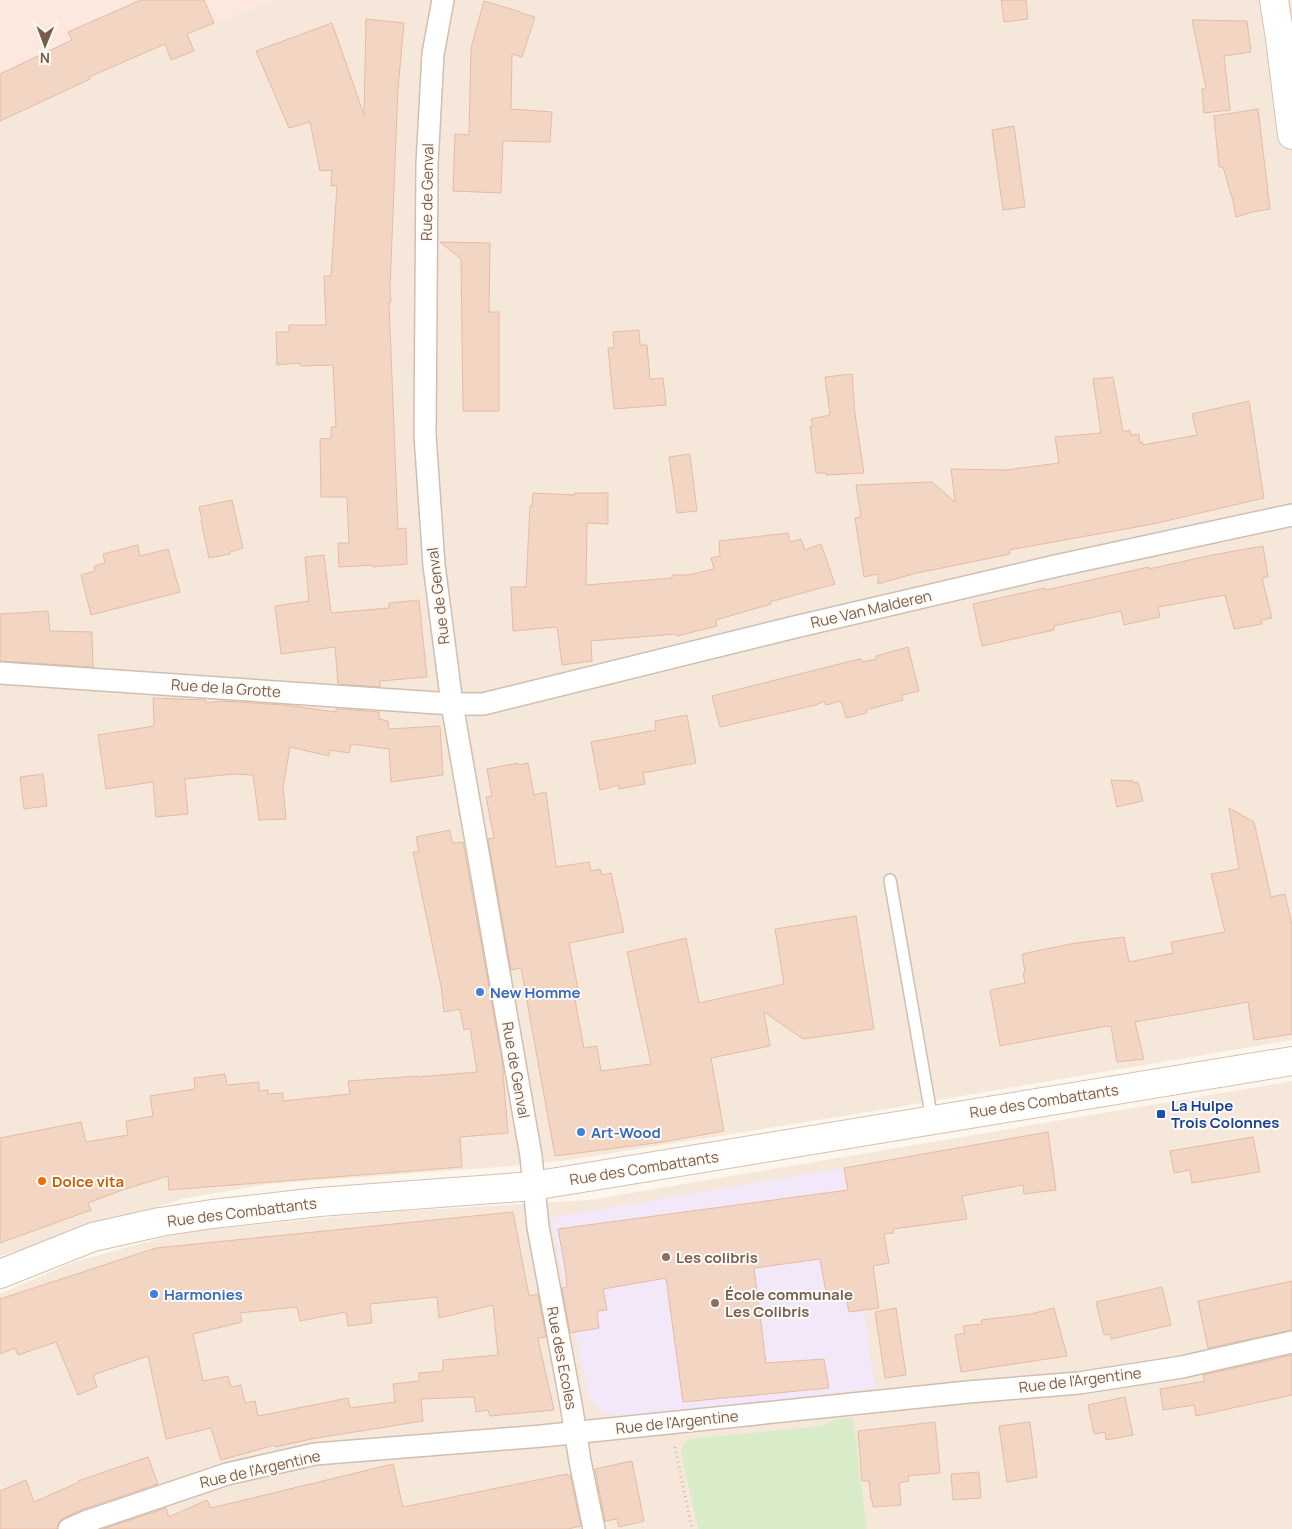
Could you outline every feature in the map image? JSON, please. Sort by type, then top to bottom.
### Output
[{"type":"main road","points":[[1274,0],[1292,135]]},
{"type":"main road","name":"Rue des Combattants","points":[[0,1274],[93,1237],[160,1222],[319,1202],[533,1186],[1292,1060]]},
{"type":"street","name":"Rue de Genval","points":[[443,0],[433,54],[427,164],[425,435],[434,565],[452,704],[531,1156],[533,1186]]},
{"type":"street","name":"Rue Van Malderen","points":[[452,704],[483,704],[833,618],[1051,567],[1292,515]]},
{"type":"street","name":"Rue de la Grotte","points":[[0,673],[452,704]]},
{"type":"street","name":"Rue des Ecoles","points":[[533,1186],[538,1227],[594,1529]]},
{"type":"street","name":"Rue de l'Argentine","points":[[69,1529],[84,1522],[227,1474],[315,1454],[542,1436],[959,1393],[1079,1383],[1182,1367],[1292,1342]]},
{"type":"lane","points":[[890,880],[932,1120]]},
{"type":"path","points":[[670,1422],[692,1529]]},
{"type":"shaded area","points":[[0,0],[274,0],[214,23],[90,77],[90,79],[0,121]]},
{"type":"shaded area","points":[[274,0],[1292,0],[1292,1040],[862,1113],[569,1160],[513,1166],[268,1184],[182,1199],[0,1256],[0,121],[89,77],[214,23]]},
{"type":"shaded area","points":[[1292,1081],[1292,1529],[0,1529],[0,1294],[74,1262],[183,1232],[375,1213],[590,1200]]},
{"type":"shaded area","name":"École communale Les Colibris","points":[[843,1168],[875,1388],[761,1402],[627,1415],[613,1414],[598,1409],[588,1394],[550,1218]]},
{"type":"green space","points":[[853,1418],[867,1529],[698,1529],[681,1452],[684,1443],[690,1439],[822,1426],[833,1420]]},
{"type":"building","points":[[141,0],[204,0],[214,23],[187,34],[194,51],[171,60],[165,44],[89,77],[90,79],[0,121],[0,74],[72,40],[68,32]]},
{"type":"building","points":[[1001,0],[1026,0],[1028,19],[1004,22]]},
{"type":"building","points":[[484,1],[535,17],[522,57],[512,54],[511,109],[552,112],[550,142],[503,141],[501,193],[453,191],[455,134],[469,135],[471,48]]},
{"type":"building","points":[[366,19],[404,23],[398,88],[391,302],[389,302],[398,529],[406,528],[407,564],[339,567],[338,543],[349,543],[347,497],[321,497],[320,439],[331,438],[331,427],[336,427],[333,365],[300,366],[300,363],[277,365],[276,332],[289,332],[289,325],[326,325],[324,276],[331,276],[337,186],[331,186],[332,170],[320,171],[310,122],[289,128],[256,51],[332,23],[364,115]]},
{"type":"building","points":[[1192,20],[1247,21],[1251,52],[1224,56],[1230,110],[1204,113],[1202,89],[1206,88]]},
{"type":"building","points":[[1258,109],[1270,209],[1236,217],[1223,167],[1219,167],[1214,116]]},
{"type":"building","points":[[1014,126],[1025,207],[1003,210],[992,130]]},
{"type":"building","points":[[440,242],[490,243],[489,312],[499,312],[499,411],[463,411],[461,259]]},
{"type":"building","points":[[639,330],[640,345],[647,345],[650,379],[663,378],[666,405],[614,409],[608,348],[614,348],[613,332]]},
{"type":"building","points":[[852,374],[855,414],[864,473],[826,475],[826,473],[816,473],[810,426],[813,426],[811,419],[830,415],[825,377]]},
{"type":"building","points":[[1113,377],[1123,432],[1130,430],[1131,435],[1139,434],[1140,443],[1142,442],[1143,445],[1197,435],[1192,414],[1249,401],[1264,498],[1153,524],[1009,550],[1010,554],[913,574],[878,584],[878,574],[864,577],[855,518],[861,517],[856,485],[932,482],[955,502],[951,469],[1006,470],[1059,463],[1055,437],[1101,433],[1093,379]]},
{"type":"building","points":[[690,454],[697,511],[677,513],[669,457]]},
{"type":"building","points":[[533,493],[575,495],[575,493],[608,493],[608,524],[587,523],[586,585],[672,578],[672,575],[688,575],[714,569],[711,558],[720,556],[719,541],[788,533],[790,542],[801,539],[805,550],[821,544],[835,584],[770,602],[771,604],[716,620],[717,626],[677,636],[676,634],[591,641],[592,661],[562,665],[557,627],[513,631],[511,587],[526,587],[530,506],[532,506]]},
{"type":"building","points":[[232,500],[243,548],[230,552],[230,554],[209,558],[199,507]]},
{"type":"building","points":[[138,545],[140,556],[168,549],[180,592],[91,615],[81,575],[95,571],[94,566],[105,563],[103,554]]},
{"type":"building","points":[[1263,546],[1268,577],[1262,578],[1272,618],[1261,620],[1262,624],[1234,629],[1225,595],[1158,607],[1160,617],[1124,625],[1121,611],[1054,626],[1054,630],[982,646],[973,604],[1149,567],[1149,569]]},
{"type":"building","points":[[324,555],[331,613],[389,608],[389,603],[419,600],[427,677],[380,681],[380,687],[338,684],[335,647],[281,654],[275,606],[309,601],[305,557]]},
{"type":"building","points":[[48,611],[50,631],[92,632],[93,667],[0,661],[0,614]]},
{"type":"building","points":[[908,647],[919,691],[902,695],[903,700],[866,710],[867,713],[846,718],[841,701],[826,705],[824,701],[816,705],[720,727],[712,696],[851,661],[861,659],[862,662],[876,659],[876,656]]},
{"type":"building","points":[[153,698],[206,700],[206,703],[221,701],[284,705],[336,712],[336,709],[379,712],[379,719],[388,721],[389,729],[440,726],[443,775],[391,782],[389,749],[351,744],[349,753],[330,750],[329,756],[290,747],[283,787],[286,819],[259,820],[253,775],[233,774],[185,779],[188,814],[156,817],[153,782],[106,789],[98,735],[154,726]]},
{"type":"building","points":[[687,715],[696,763],[643,772],[645,784],[619,789],[619,785],[600,790],[591,742],[656,730],[655,721]]},
{"type":"building","points":[[518,763],[518,765],[528,763],[534,795],[546,792],[556,867],[589,862],[591,871],[600,869],[602,875],[611,873],[624,932],[569,943],[580,999],[575,1000],[584,1048],[597,1046],[601,1071],[651,1064],[627,952],[686,938],[699,1003],[784,984],[775,929],[856,916],[874,1029],[803,1039],[764,1012],[770,1046],[711,1058],[724,1131],[663,1142],[555,1156],[521,968],[511,970],[488,839],[494,838],[486,797],[492,796],[487,769]]},
{"type":"building","points":[[43,774],[47,806],[24,809],[20,777]]},
{"type":"building","points":[[1111,780],[1138,782],[1143,801],[1117,807]]},
{"type":"building","points":[[1229,808],[1254,822],[1271,897],[1285,894],[1292,925],[1292,1034],[1254,1040],[1248,1002],[1135,1022],[1144,1059],[1117,1062],[1111,1026],[1000,1046],[990,990],[1025,983],[1022,954],[1070,944],[1124,937],[1129,962],[1173,953],[1171,942],[1225,932],[1211,874],[1239,869]]},
{"type":"building","points":[[450,830],[452,843],[463,842],[502,1060],[508,1133],[460,1137],[462,1167],[169,1190],[168,1176],[88,1203],[91,1210],[0,1243],[0,1138],[81,1122],[86,1142],[128,1135],[126,1121],[153,1116],[150,1096],[195,1089],[194,1078],[225,1074],[227,1085],[259,1082],[259,1091],[268,1090],[268,1094],[283,1093],[283,1101],[350,1094],[348,1081],[477,1072],[470,1028],[464,1030],[460,1009],[444,1012],[441,986],[413,852],[419,852],[416,837]]},
{"type":"building","points":[[1048,1132],[1056,1190],[1024,1194],[1023,1185],[962,1196],[967,1219],[893,1229],[894,1233],[884,1234],[889,1263],[873,1266],[879,1308],[849,1312],[846,1297],[831,1299],[830,1291],[826,1292],[820,1259],[754,1268],[766,1363],[824,1359],[829,1388],[683,1402],[666,1278],[603,1289],[607,1310],[597,1311],[599,1328],[570,1333],[562,1288],[567,1287],[558,1229],[848,1190],[844,1168]]},
{"type":"building","points":[[1253,1137],[1260,1172],[1192,1183],[1190,1170],[1174,1173],[1170,1151]]},
{"type":"building","points":[[513,1212],[529,1296],[538,1294],[546,1337],[538,1339],[554,1410],[490,1416],[488,1410],[476,1412],[474,1397],[421,1399],[423,1421],[311,1439],[276,1447],[275,1445],[221,1460],[211,1428],[166,1439],[148,1356],[93,1375],[97,1387],[78,1395],[56,1342],[18,1355],[15,1348],[0,1354],[0,1299],[156,1248]],"holes":[[[437,1297],[439,1318],[493,1305],[498,1355],[443,1360],[443,1371],[419,1373],[419,1381],[393,1384],[395,1402],[350,1408],[348,1398],[258,1416],[255,1401],[245,1403],[241,1385],[231,1387],[228,1376],[203,1381],[193,1334],[242,1322],[240,1313],[297,1307],[300,1321],[346,1312],[348,1326],[372,1323],[370,1304]]]},
{"type":"building","points":[[1292,1281],[1292,1330],[1208,1348],[1198,1301]]},
{"type":"building","points":[[1162,1287],[1171,1325],[1111,1339],[1110,1334],[1104,1335],[1096,1302]]},
{"type":"building","points":[[896,1308],[906,1375],[885,1378],[875,1312]]},
{"type":"building","points":[[1054,1308],[1067,1356],[961,1372],[955,1335],[965,1333],[963,1326],[982,1324],[981,1320],[1031,1314]]},
{"type":"building","points":[[1292,1355],[1292,1395],[1196,1416],[1194,1405],[1163,1410],[1160,1389],[1205,1381],[1203,1375]]},
{"type":"building","points":[[1125,1397],[1133,1435],[1106,1440],[1105,1432],[1094,1434],[1088,1405]]},
{"type":"building","points":[[935,1422],[940,1473],[908,1476],[909,1481],[899,1483],[901,1505],[873,1507],[869,1481],[862,1481],[858,1431]]},
{"type":"building","points":[[1030,1422],[1037,1477],[1007,1482],[999,1426]]},
{"type":"building","points":[[148,1457],[158,1484],[81,1510],[64,1518],[59,1522],[57,1529],[0,1529],[0,1491],[26,1480],[34,1502],[78,1481]]},
{"type":"building","points":[[632,1461],[644,1521],[619,1527],[617,1519],[605,1521],[595,1469]]},
{"type":"building","points":[[393,1464],[403,1507],[567,1474],[568,1476],[570,1475],[581,1526],[568,1529],[103,1529],[166,1508],[169,1517],[207,1500],[211,1508]]},
{"type":"building","points":[[979,1472],[981,1498],[953,1500],[951,1474]]},
{"type":"place","name":"New Homme","points":[[480,992]]},
{"type":"place","name":"La Hulpe Trois Colonnes","points":[[1161,1114]]},
{"type":"place","name":"Art-Wood","points":[[581,1132]]},
{"type":"place","name":"Dolce vita","points":[[42,1181]]},
{"type":"place","name":"Les colibris","points":[[666,1257]]},
{"type":"place","name":"Harmonies","points":[[154,1294]]},
{"type":"place","name":"École communale Les Colibris","points":[[715,1303]]}]
